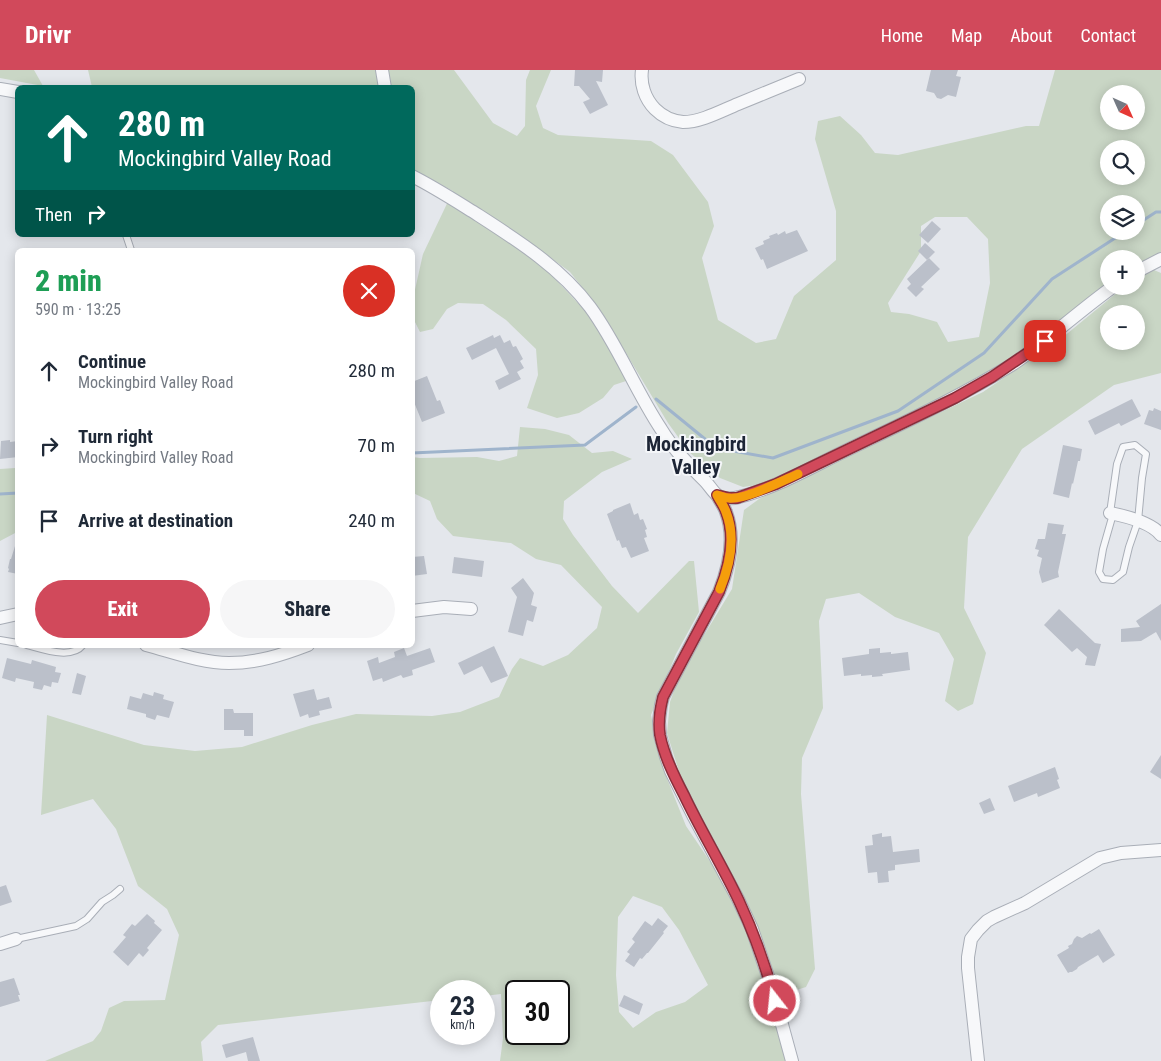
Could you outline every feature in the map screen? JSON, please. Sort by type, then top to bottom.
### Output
[{"type":"street","points":[[382,70],[384,85]]},
{"type":"street","points":[[642,70],[644,93],[651,106],[666,118],[684,122],[699,120],[718,113],[799,79]]},
{"type":"street","points":[[0,89],[15,92]]},
{"type":"street","points":[[415,178],[537,254],[575,289],[590,307],[607,333],[662,431],[680,455],[717,495],[726,512],[731,542],[724,581],[663,697],[660,714],[660,735],[671,771],[752,929],[772,988],[792,1061]]},
{"type":"street","points":[[1145,267],[1161,259]]},
{"type":"street","points":[[717,495],[737,498],[776,484],[955,398],[1015,362],[1045,341],[1103,295]]},
{"type":"street","points":[[1111,513],[1152,527],[1161,535]]},
{"type":"street","points":[[415,611],[444,608],[472,609]]},
{"type":"street","points":[[0,618],[15,615]]},
{"type":"street","points":[[158,648],[204,660],[228,663],[266,659],[299,648]]},
{"type":"street","points":[[978,1061],[968,957],[972,939],[978,930],[987,921],[1024,903],[1100,858],[1121,853],[1161,850]]},
{"type":"street","points":[[0,944],[16,939]]},
{"type":"lane","points":[[1135,445],[1146,454],[1138,522],[1129,546],[1123,572],[1113,580],[1104,579],[1099,572],[1111,513],[1116,464],[1123,447],[1135,445]]},
{"type":"lane","points":[[0,640],[15,642]]},
{"type":"lane","points":[[37,648],[51,652],[66,653],[74,652],[81,648]]},
{"type":"lane","points":[[16,939],[76,926],[87,919],[102,902],[120,889]]},
{"type":"green space","points":[[0,70],[34,70],[42,85],[38,85],[0,78]]},
{"type":"green space","points":[[88,70],[379,70],[380,85],[92,85]]},
{"type":"green space","points":[[388,70],[454,70],[493,123],[517,136],[525,126],[526,80],[530,70],[551,70],[536,106],[543,128],[558,135],[651,141],[673,155],[708,202],[714,226],[702,258],[718,320],[756,343],[776,339],[794,296],[836,260],[836,211],[815,139],[818,121],[840,116],[861,135],[875,153],[898,155],[1026,126],[1039,126],[1055,70],[1161,70],[1161,254],[1145,262],[1145,250],[1100,250],[1100,292],[1018,354],[929,404],[764,484],[743,487],[720,478],[689,452],[668,423],[600,310],[570,272],[524,238],[522,252],[541,264],[594,320],[629,380],[614,385],[603,398],[579,413],[557,418],[527,408],[538,375],[536,349],[506,320],[483,304],[458,303],[447,309],[433,329],[420,332],[415,322],[415,290],[423,254],[453,191],[415,171],[415,85],[391,85]],"holes":[[[935,217],[967,217],[988,239],[990,283],[979,337],[948,342],[937,322],[909,314],[891,312],[888,303],[921,251],[921,226]]]},
{"type":"green space","points":[[1154,270],[1161,273],[1161,373],[1114,385],[1022,449],[968,537],[964,608],[986,653],[973,704],[958,711],[945,701],[954,659],[939,633],[895,617],[859,593],[826,599],[819,621],[823,708],[802,758],[801,794],[815,969],[806,987],[780,995],[762,940],[681,778],[667,733],[670,702],[682,668],[732,589],[744,510],[759,499],[983,392],[1057,342],[1100,307],[1100,350],[1145,350],[1145,305],[1102,305],[1114,295],[1145,295],[1145,274]]},
{"type":"green space","points":[[520,427],[545,429],[569,435],[592,453],[613,451],[632,459],[602,472],[564,501],[563,519],[612,586],[638,613],[689,561],[694,561],[699,612],[676,654],[651,715],[664,771],[686,826],[722,879],[751,942],[788,1061],[500,1061],[503,1038],[501,994],[495,995],[495,980],[430,980],[430,1001],[218,1025],[201,1042],[203,1061],[45,1061],[93,1041],[101,1031],[109,1008],[124,1001],[165,1000],[179,935],[167,909],[138,886],[116,829],[93,799],[41,815],[47,715],[144,745],[195,751],[242,747],[312,725],[356,714],[432,716],[460,712],[499,697],[512,669],[520,658],[543,666],[568,655],[597,628],[602,607],[561,565],[536,559],[511,543],[453,536],[437,519],[430,501],[415,494],[415,457],[477,457],[499,461],[517,456]],"holes":[[[633,896],[662,907],[679,930],[708,985],[685,1002],[656,1012],[633,1028],[619,1012],[616,975],[618,917]]]},
{"type":"green space","points":[[15,468],[15,533],[0,541],[0,469]]},
{"type":"building","points":[[575,70],[603,70],[602,82],[596,81],[608,105],[590,114],[583,102],[590,99],[579,86],[574,86]]},
{"type":"building","points":[[931,70],[958,70],[956,76],[961,77],[956,97],[948,95],[941,99],[937,98],[934,93],[926,91]]},
{"type":"building","points":[[932,221],[941,229],[928,243],[919,235]]},
{"type":"building","points":[[797,230],[808,251],[767,269],[755,248],[764,244],[763,241],[770,238],[769,236],[777,233],[778,235],[785,231],[786,234]]},
{"type":"building","points":[[925,243],[935,252],[927,260],[918,251]]},
{"type":"building","points":[[929,258],[940,269],[921,287],[924,289],[916,297],[907,288],[911,284],[907,279]]},
{"type":"building","points":[[493,335],[494,338],[500,335],[504,343],[510,340],[513,347],[516,346],[523,359],[520,361],[524,368],[517,372],[521,379],[499,390],[495,381],[509,374],[496,348],[472,360],[466,348]]},
{"type":"building","points":[[427,376],[437,401],[440,400],[445,413],[422,422],[415,404],[415,381]]},
{"type":"building","points":[[1132,399],[1141,416],[1121,426],[1119,423],[1095,435],[1088,421]]},
{"type":"building","points":[[1154,408],[1161,411],[1161,430],[1144,424],[1149,410],[1153,411]]},
{"type":"building","points":[[1,441],[15,441],[15,457],[0,459]]},
{"type":"building","points":[[1063,445],[1082,449],[1069,498],[1053,494]]},
{"type":"building","points":[[630,503],[634,515],[638,513],[640,520],[643,519],[647,529],[645,530],[647,537],[644,538],[649,551],[631,558],[626,547],[622,548],[619,540],[617,541],[607,514]]},
{"type":"building","points":[[1048,523],[1064,525],[1062,534],[1066,534],[1058,572],[1059,577],[1042,583],[1039,572],[1042,558],[1037,556],[1039,550],[1035,549],[1038,539],[1045,539]]},
{"type":"building","points":[[15,546],[15,573],[8,572]]},
{"type":"building","points":[[424,556],[427,574],[415,576],[415,557]]},
{"type":"building","points":[[454,557],[484,561],[482,577],[452,573]]},
{"type":"building","points":[[523,578],[534,593],[531,605],[537,607],[533,622],[527,620],[523,636],[508,632],[517,597],[511,588]]},
{"type":"building","points":[[1161,604],[1161,641],[1156,632],[1141,641],[1121,642],[1121,629],[1140,627],[1136,621]]},
{"type":"building","points":[[1059,609],[1095,643],[1101,644],[1095,666],[1085,665],[1087,657],[1077,648],[1072,652],[1044,625]]},
{"type":"building","points":[[494,646],[508,676],[491,683],[482,666],[464,675],[458,663]]},
{"type":"building","points":[[404,648],[407,656],[430,648],[435,662],[412,670],[413,675],[403,678],[401,675],[383,682],[382,678],[373,681],[367,661],[378,657],[379,663],[395,657],[394,652]]},
{"type":"building","points":[[880,648],[880,653],[908,652],[910,670],[872,677],[872,675],[861,676],[861,674],[844,676],[842,658],[869,654],[869,649]]},
{"type":"building","points":[[7,658],[31,664],[32,660],[56,667],[55,672],[61,673],[58,683],[52,682],[51,687],[44,685],[42,690],[33,688],[34,682],[16,678],[15,682],[2,678]]},
{"type":"building","points":[[77,673],[86,676],[81,695],[72,693]]},
{"type":"building","points":[[314,689],[317,700],[329,697],[332,708],[319,711],[320,715],[309,718],[308,714],[300,717],[293,694]]},
{"type":"building","points":[[154,692],[164,695],[163,699],[174,702],[169,718],[157,715],[155,720],[146,717],[146,714],[127,709],[130,696],[141,699],[143,693],[153,696]]},
{"type":"building","points":[[224,709],[233,709],[234,713],[253,713],[253,736],[244,736],[244,730],[224,730]]},
{"type":"building","points":[[1161,755],[1161,779],[1150,772]]},
{"type":"building","points":[[1055,767],[1060,788],[1038,797],[1037,793],[1014,802],[1008,786]]},
{"type":"building","points":[[990,798],[995,810],[984,814],[979,803]]},
{"type":"building","points":[[882,833],[882,837],[891,836],[893,852],[919,849],[920,862],[895,865],[895,870],[888,871],[889,882],[878,883],[877,872],[868,873],[865,846],[873,845],[872,835]]},
{"type":"building","points":[[6,885],[12,902],[0,906],[0,887]]},
{"type":"building","points":[[147,914],[162,930],[147,948],[149,950],[143,957],[139,953],[128,966],[113,952],[126,937],[123,935],[132,924],[135,926]]},
{"type":"building","points":[[658,918],[668,926],[648,953],[642,959],[640,958],[634,967],[625,961],[630,954],[627,952],[635,942],[632,939],[645,921],[652,926]]},
{"type":"building","points":[[1099,929],[1115,955],[1103,963],[1098,955],[1068,973],[1057,955],[1069,948],[1068,946],[1072,944],[1077,936],[1082,938]]},
{"type":"building","points":[[14,978],[20,995],[18,995],[20,1001],[0,1007],[0,982]]},
{"type":"building","points":[[624,995],[643,1004],[639,1015],[619,1006]]},
{"type":"building","points":[[253,1037],[260,1061],[248,1061],[246,1052],[226,1058],[222,1045]]},
{"type":"waterway","points":[[1145,219],[1156,212],[1161,212]]},
{"type":"waterway","points":[[656,399],[716,448],[773,458],[898,411],[984,353],[1052,279],[1112,240]]},
{"type":"waterway","points":[[415,453],[585,445],[636,407]]},
{"type":"waterway","points":[[0,494],[15,493]]},
{"type":"slow traffic","points":[[720,589],[724,581],[731,542],[729,522],[717,495],[737,498],[798,474]]},
{"type":"district","name":"Mockingbird Valley","points":[[696,456]]},
{"type":"route","points":[[775,1001],[752,929],[671,771],[660,735],[659,721],[663,697],[724,581],[731,542],[729,522],[717,495],[737,498],[776,484],[955,398],[992,377],[1045,341]]}]
